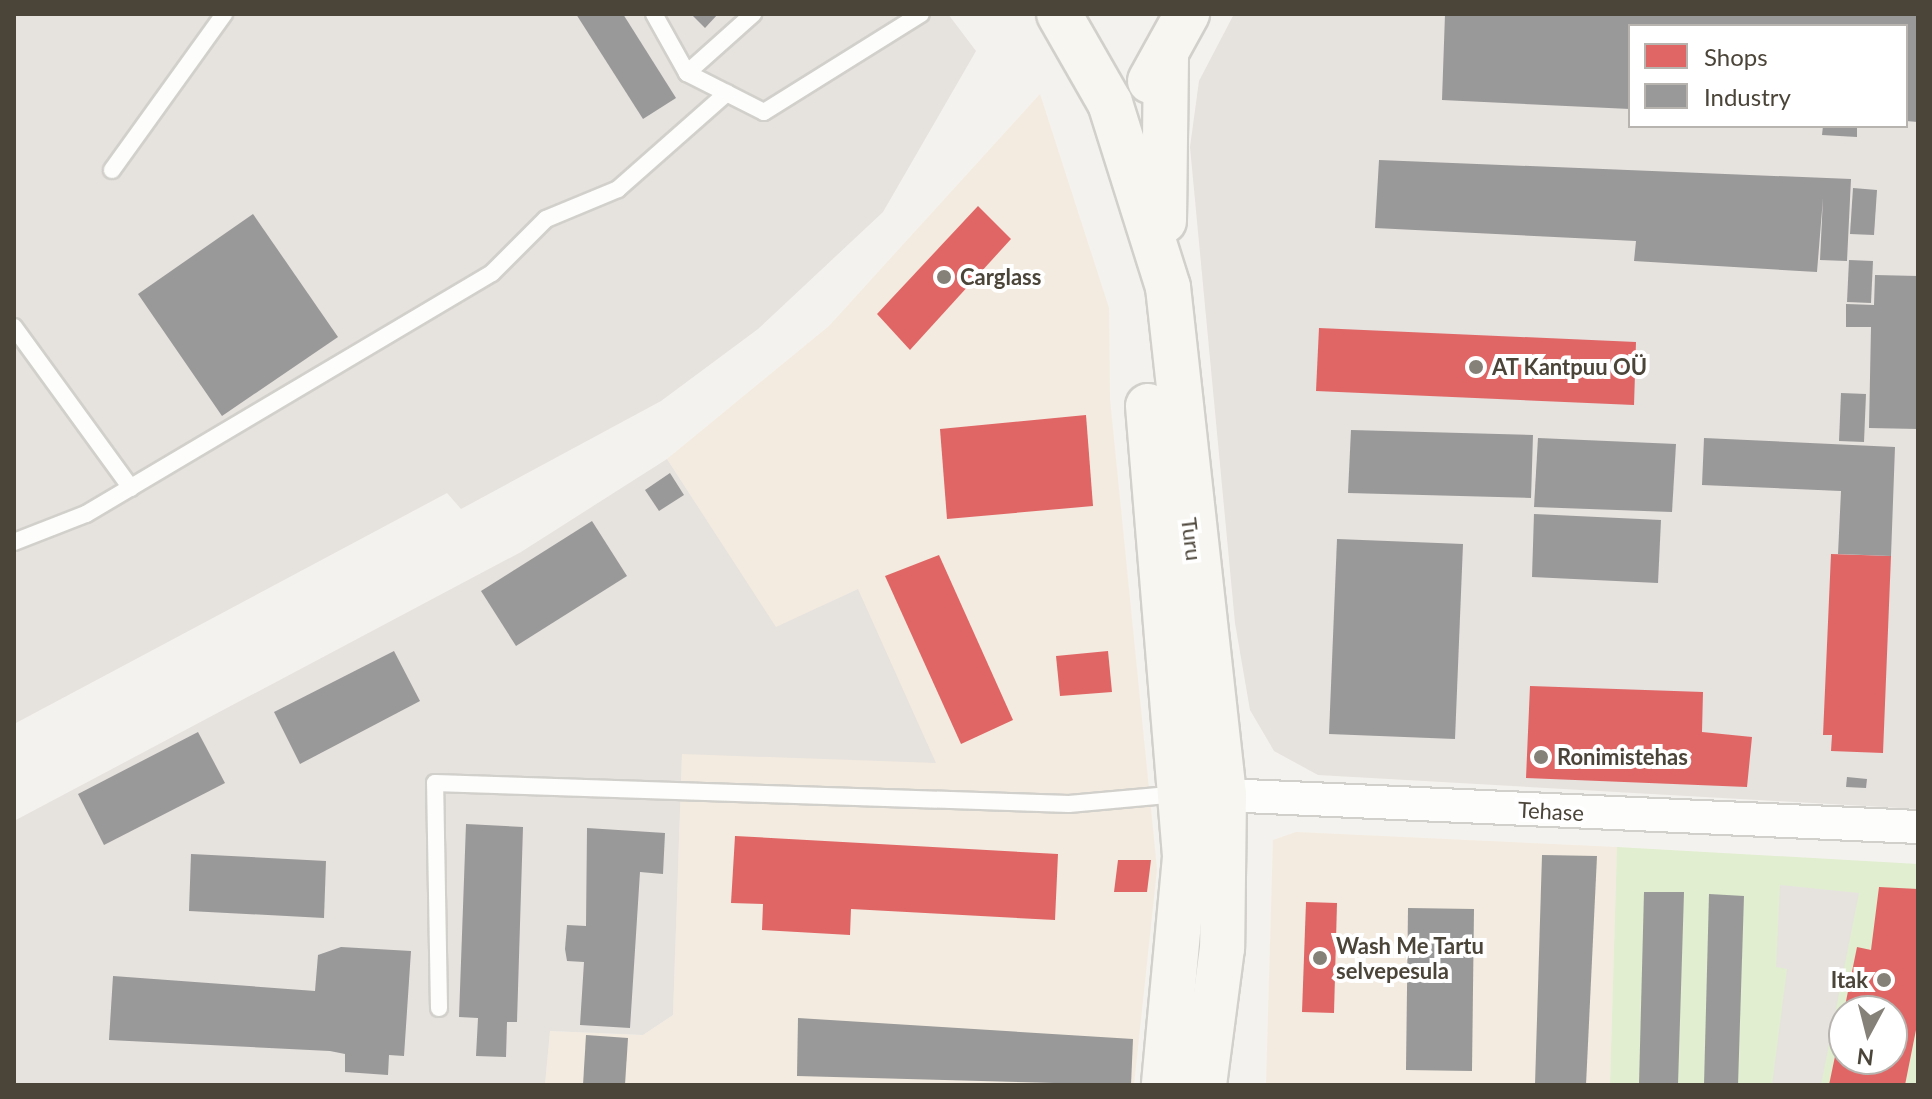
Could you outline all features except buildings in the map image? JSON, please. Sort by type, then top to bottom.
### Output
[{"type":"main road","points":[[1097,109],[1149,82],[1166,57],[1187,14]]},
{"type":"main road","points":[[1059,21],[1119,59],[1166,57]]},
{"type":"main road","name":"Turu","points":[[1059,21],[1168,287],[1204,794],[1185,857],[1164,1085]]},
{"type":"main road","points":[[1166,57],[1161,171],[1168,287]]},
{"type":"main road","name":"Turu","points":[[1097,109],[1138,291],[1222,948],[1204,1085]]},
{"type":"street","name":"Tehase","points":[[1204,794],[1918,827]]},
{"type":"lane","points":[[112,170],[224,14]]},
{"type":"lane","points":[[654,14],[687,73],[764,112],[921,14]]},
{"type":"lane","points":[[687,73],[753,14]]},
{"type":"lane","points":[[14,542],[131,488],[492,273],[546,219],[618,189],[727,93]]},
{"type":"lane","points":[[14,327],[131,488]]},
{"type":"lane","points":[[439,1008],[435,783],[1069,804],[1204,794]]},
{"type":"shaded area","points":[[14,14],[948,14],[976,51],[883,212],[758,329],[661,401],[461,509],[447,493],[14,724]]},
{"type":"shaded area","points":[[1234,14],[1918,14],[1918,809],[1318,775],[1274,751],[1250,710],[1235,623],[1190,147],[1199,81]]},
{"type":"shaded area","points":[[1040,94],[1109,308],[1110,399],[1157,869],[1134,1085],[545,1085],[550,1031],[643,1035],[673,1015],[682,754],[858,589],[776,628],[667,459],[829,326]]},
{"type":"shaded area","points":[[667,459],[776,627],[858,589],[936,763],[682,754],[673,1015],[643,1035],[550,1031],[545,1085],[14,1085],[14,821],[521,552]]},
{"type":"shaded area","points":[[1296,832],[1617,847],[1610,1085],[1266,1085],[1273,840]]},
{"type":"shaded area","points":[[1780,885],[1859,893],[1839,995],[1828,995],[1828,1050],[1821,1085],[1772,1085],[1787,969],[1776,967]]},
{"type":"green space","points":[[1617,847],[1918,864],[1918,1085],[1610,1085]]},
{"type":"place","name":"Carglass","points":[[944,277]]},
{"type":"place","name":"AT Kantpuu OÜ","points":[[1476,367]]},
{"type":"place","name":"Ronimistehas","points":[[1541,757]]},
{"type":"place","name":"Wash Me Tartu selvepesula","points":[[1320,958]]},
{"type":"place","name":"Itak","points":[[1884,980]]}]
